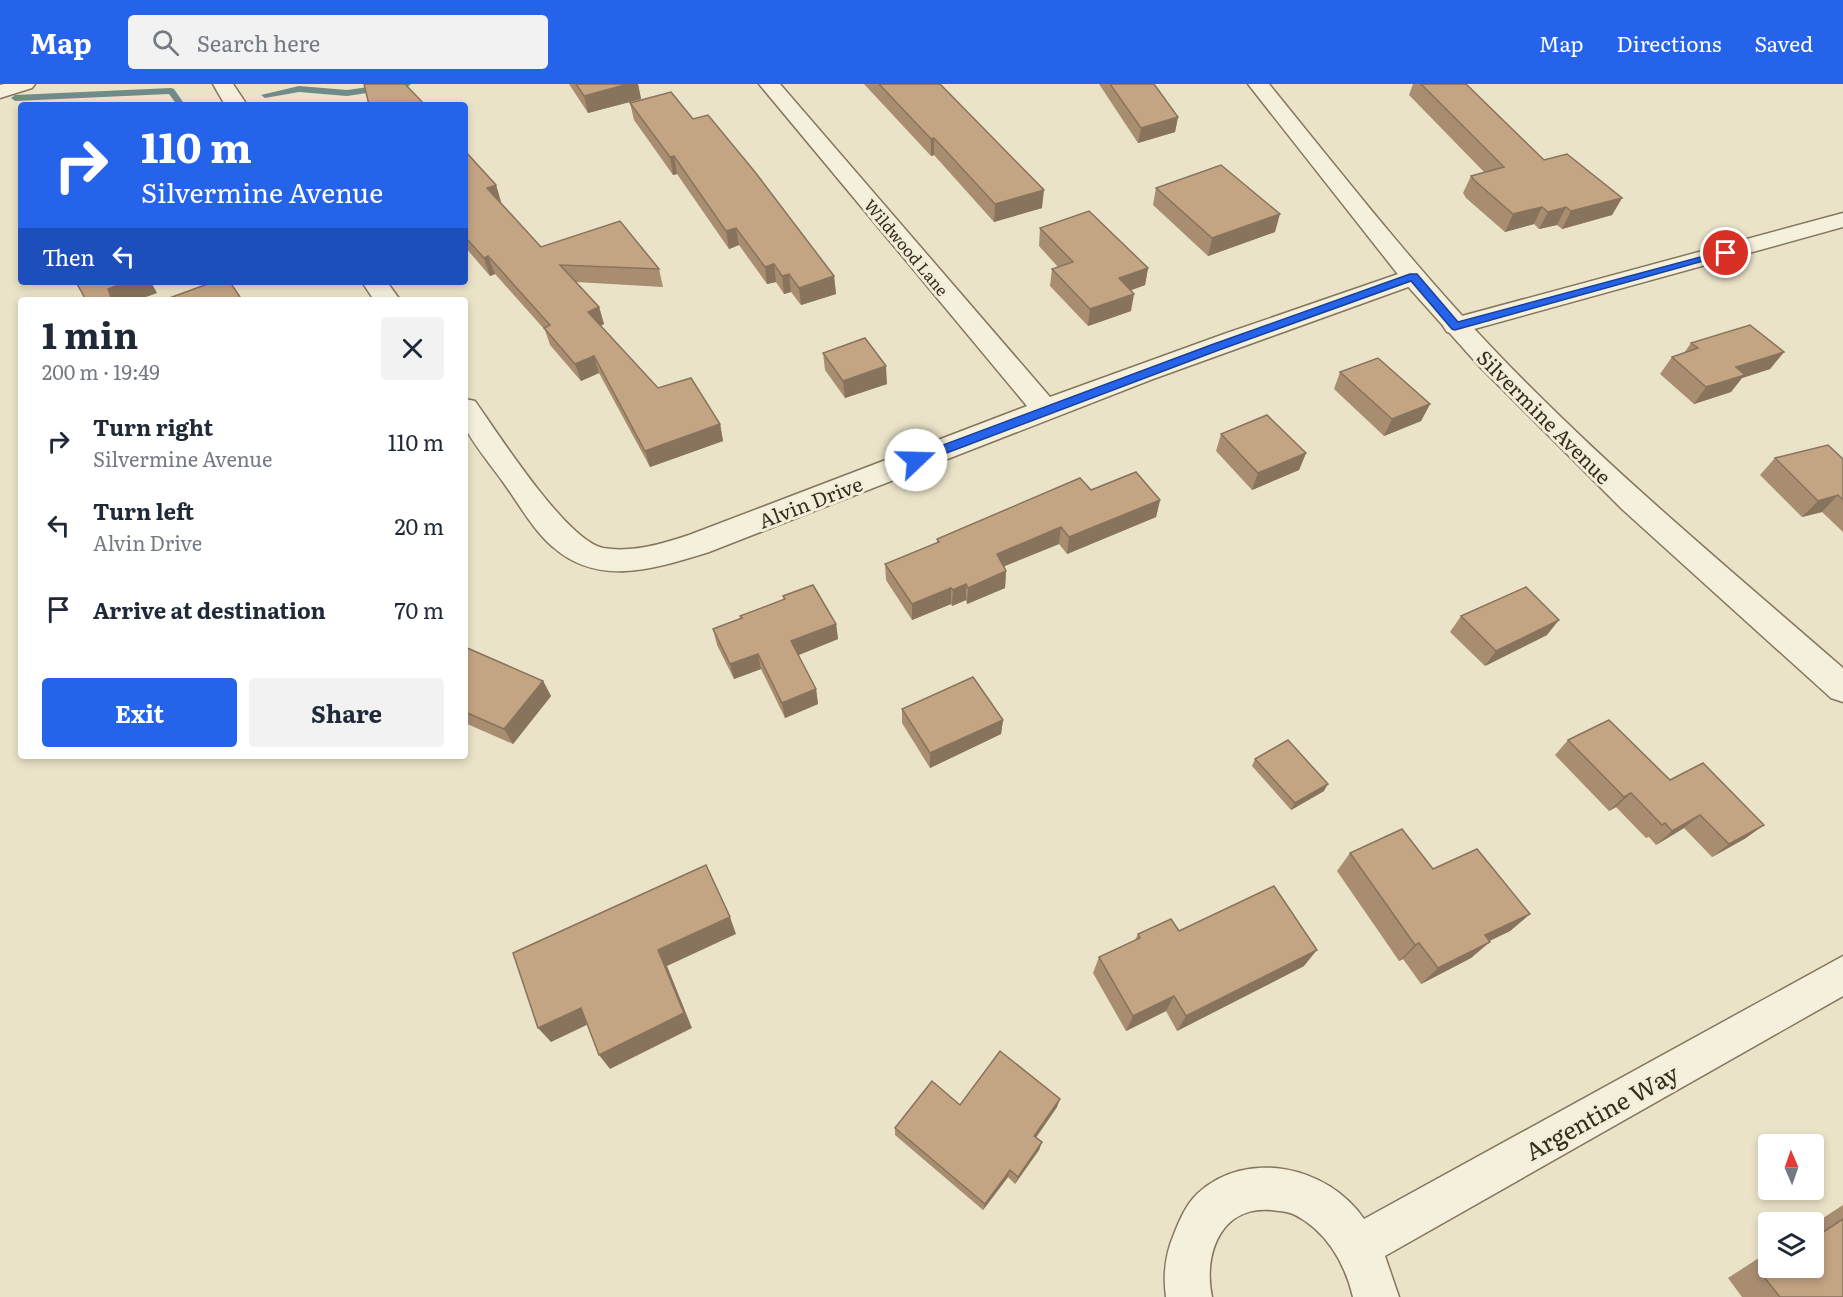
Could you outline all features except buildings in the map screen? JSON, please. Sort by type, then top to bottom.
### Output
[{"type":"street","points":[[0,92],[24,84]]},
{"type":"street","points":[[223,84],[234,102]]},
{"type":"street","name":"Wildwood Lane","points":[[769,84],[1046,410]]},
{"type":"street","name":"Silvermine Avenue","points":[[1258,84],[1455,326],[1632,502],[1843,688]]},
{"type":"street","points":[[1455,326],[1843,220]]},
{"type":"street","name":"Alvin Drive","points":[[468,412],[544,517],[563,539],[582,552],[602,560],[626,561],[659,556],[699,544],[1046,410],[1341,300],[1413,276]]},
{"type":"street","name":"Argentine Way","points":[[1359,1246],[1843,975]]},
{"type":"street","points":[[1189,1297],[1186,1283],[1189,1250],[1201,1221],[1222,1201],[1248,1189],[1278,1188],[1308,1198],[1337,1218],[1359,1246],[1373,1279],[1376,1297]]},
{"type":"waterway","points":[[265,95],[299,89],[347,93],[407,84]]},
{"type":"waterway","points":[[15,98],[171,91],[179,102]]},
{"type":"route","points":[[916,460],[1341,300],[1413,276],[1455,326],[1726,253]]}]
